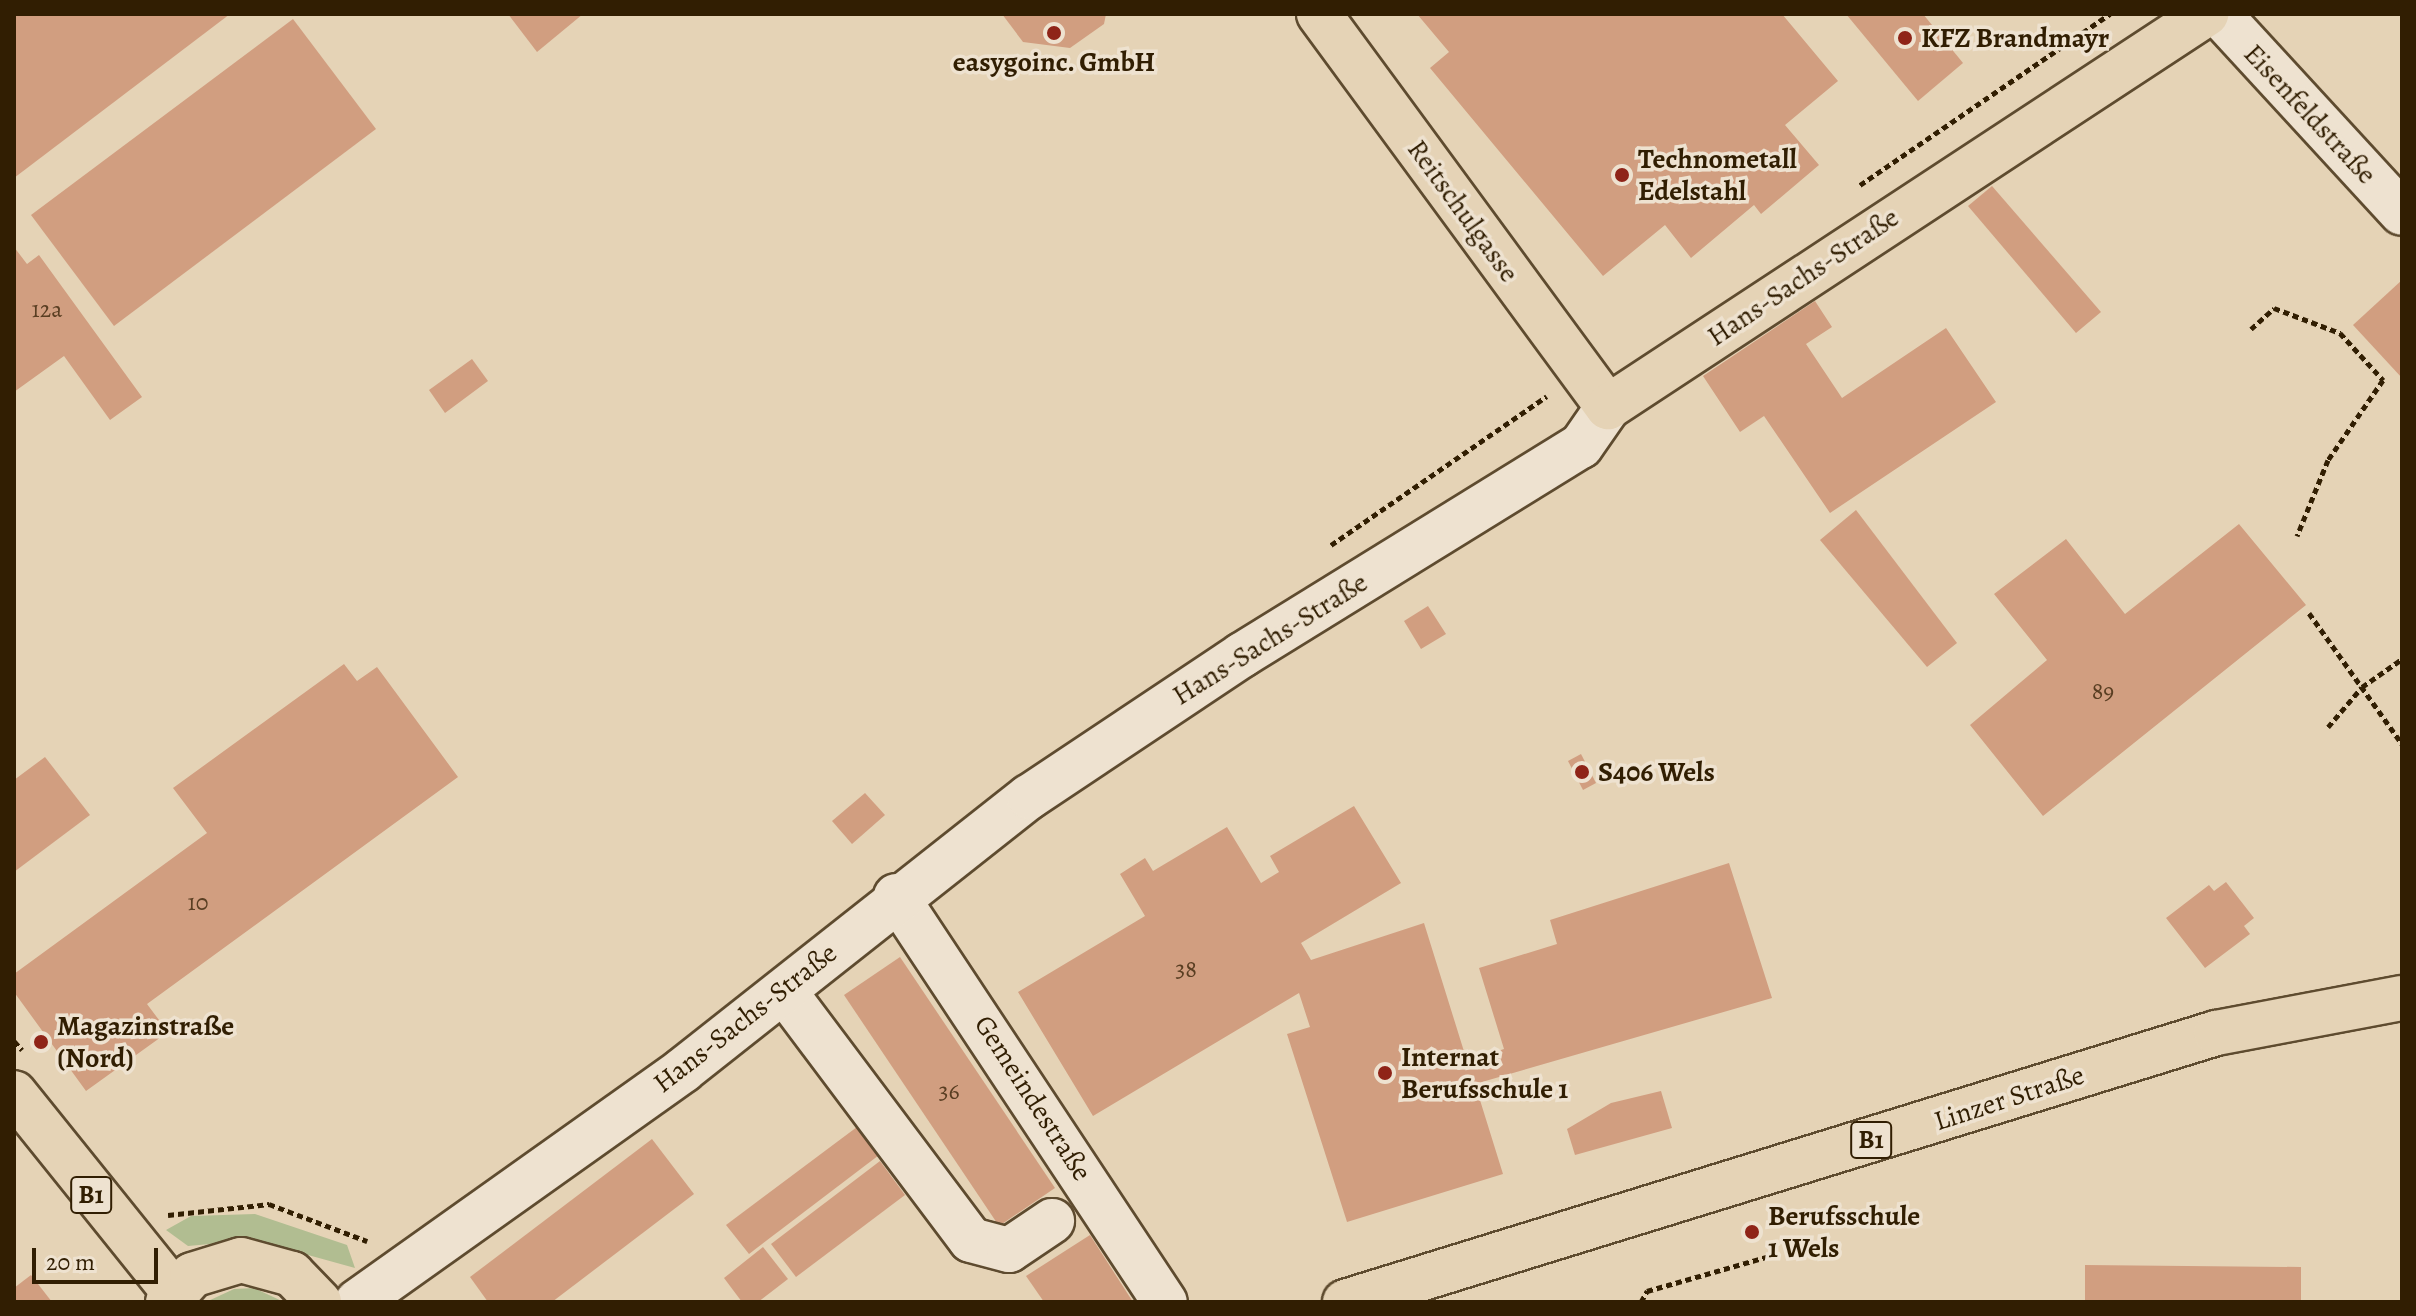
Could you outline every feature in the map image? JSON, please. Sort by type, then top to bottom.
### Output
[{"type":"main road","name":"Reitschulgasse","points":[[1319,14],[1608,407]]},
{"type":"main road","name":"Hans-Sachs-Straße","points":[[1608,407],[2206,14]]},
{"type":"main road","name":"Linzer Straße","points":[[1345,1302],[2216,1033],[2402,998]]},
{"type":"main road","name":"B1","points":[[14,1093],[171,1297],[215,1264],[241,1260],[292,1274],[319,1302]]},
{"type":"street","name":"Eisenfeldstraße","points":[[2219,14],[2402,213]]},
{"type":"street","name":"Hans-Sachs-Straße","points":[[357,1302],[784,991],[896,896],[1228,664],[1581,446],[1608,407]]},
{"type":"street","name":"Gemeindestraße","points":[[896,896],[1165,1302]]},
{"type":"street","points":[[784,991],[971,1240],[1009,1250],[1052,1221]]},
{"type":"path","points":[[2251,329],[2274,308],[2327,328],[2383,380],[2328,460],[2297,536]]},
{"type":"path","points":[[2309,613],[2402,744]]},
{"type":"path","points":[[2328,727],[2362,687],[2402,659]]},
{"type":"path","points":[[1641,1302],[1647,1291],[1770,1256]]},
{"type":"green space","points":[[255,1214],[347,1245],[355,1268],[254,1240],[188,1246],[166,1230],[191,1216]]},
{"type":"green space","points":[[254,1288],[284,1302],[206,1302],[234,1289]]},
{"type":"building","points":[[14,14],[230,14],[14,178]]},
{"type":"building","points":[[508,14],[583,14],[537,52]]},
{"type":"building","name":"easygoinc. GmbH","points":[[1002,14],[1106,14],[1104,24],[1070,48],[1023,42]]},
{"type":"building","name":"Technometall Edelstahl","points":[[1417,14],[1782,14],[1838,81],[1785,125],[1819,165],[1761,214],[1754,205],[1691,258],[1665,225],[1603,276],[1430,68],[1449,52]]},
{"type":"building","name":"KFZ Brandmayr","points":[[1846,14],[1923,14],[1963,63],[1918,101]]},
{"type":"building","points":[[293,19],[376,129],[114,326],[31,215]]},
{"type":"building","points":[[1992,186],[2101,312],[2076,333],[1968,206]]},
{"type":"building","points":[[14,247],[27,264],[39,255],[142,397],[110,420],[64,356],[14,392]]},
{"type":"building","points":[[2402,280],[2402,378],[2353,325]]},
{"type":"building","points":[[1815,301],[1832,327],[1806,344],[1842,398],[1946,328],[1996,402],[1830,513],[1764,416],[1740,432],[1703,376]]},
{"type":"building","points":[[472,359],[488,381],[445,413],[429,390]]},
{"type":"building","points":[[1856,510],[1957,643],[1927,667],[1820,540]]},
{"type":"building","points":[[2239,524],[2306,605],[2043,816],[1970,725],[2047,660],[1994,594],[2066,539],[2125,614]]},
{"type":"building","points":[[1428,606],[1446,634],[1421,649],[1404,621]]},
{"type":"building","points":[[344,664],[357,681],[377,667],[458,777],[147,1004],[168,1032],[86,1091],[14,992],[14,974],[207,833],[173,788]]},
{"type":"building","name":"S406 Wels","points":[[1581,754],[1596,783],[1583,790],[1568,761]]},
{"type":"building","points":[[45,757],[90,815],[14,872],[14,780]]},
{"type":"building","points":[[865,793],[885,815],[852,844],[832,821]]},
{"type":"building","points":[[1354,806],[1401,883],[1301,943],[1311,960],[1424,923],[1467,1061],[1504,1049],[1479,968],[1557,944],[1550,920],[1729,863],[1772,998],[1475,1084],[1503,1174],[1347,1222],[1287,1034],[1310,1027],[1299,993],[1093,1116],[1018,992],[1145,916],[1120,874],[1145,858],[1153,871],[1227,827],[1261,883],[1279,872],[1270,856]]},
{"type":"building","points":[[2226,882],[2254,918],[2244,926],[2250,934],[2205,968],[2166,918],[2209,885],[2214,891]]},
{"type":"building","points":[[900,957],[1055,1188],[999,1226],[844,995]]},
{"type":"building","points":[[1661,1091],[1672,1128],[1575,1155],[1567,1129],[1611,1103]]},
{"type":"building","points":[[861,1124],[883,1152],[749,1254],[726,1225]]},
{"type":"building","points":[[652,1139],[694,1194],[552,1302],[488,1302],[470,1277]]},
{"type":"building","points":[[880,1161],[905,1195],[796,1277],[771,1244]]},
{"type":"building","points":[[1090,1235],[1133,1302],[1044,1302],[1026,1276]]},
{"type":"building","points":[[763,1247],[788,1279],[758,1302],[742,1302],[724,1278]]},
{"type":"building","points":[[2085,1265],[2301,1267],[2301,1302],[2085,1302]]},
{"type":"building","points":[[31,1275],[52,1302],[14,1302],[14,1288]]},
{"type":"place","name":"easygoinc. GmbH","points":[[1054,33]]},
{"type":"place","name":"KFZ Brandmayr","points":[[1905,38]]},
{"type":"place","name":"Technometall Edelstahl","points":[[1622,175]]},
{"type":"place","name":"S406 Wels","points":[[1582,772]]},
{"type":"place","name":"Magazinstraße (Nord)","points":[[41,1042]]},
{"type":"place","name":"Internat Berufsschule 1","points":[[1385,1073]]},
{"type":"place","name":"Berufsschule 1 Wels","points":[[1752,1232]]}]
